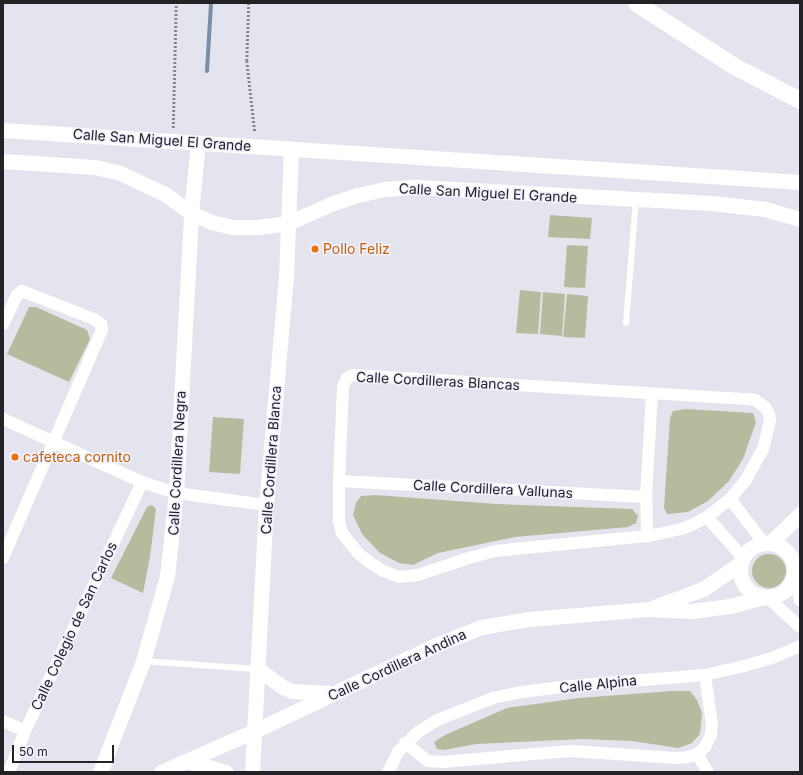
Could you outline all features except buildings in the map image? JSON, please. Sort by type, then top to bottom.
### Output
[{"type":"main road","points":[[636,3],[734,66],[800,100]]},
{"type":"street","name":"Calle San Miguel El Grande","points":[[3,130],[800,182]]},
{"type":"street","name":"Calle Cordillera Negra","points":[[100,772],[143,661],[167,576],[172,547],[191,213],[198,142]]},
{"type":"street","name":"Calle Cordillera Blanca","points":[[252,772],[266,505],[286,278],[291,149]]},
{"type":"street","name":"Calle San Miguel El Grande","points":[[3,161],[95,167],[120,173],[165,194],[191,213],[211,222],[233,227],[257,227],[288,223],[352,197],[400,187],[740,206],[765,210],[800,219]]},
{"type":"street","points":[[3,324],[17,295],[22,291],[94,319],[102,327],[55,442],[3,558]]},
{"type":"street","name":"Calle Cordilleras Blancas","points":[[353,375],[652,394],[754,400],[765,407],[769,414],[770,421],[763,449],[748,475],[730,499],[707,517],[681,529],[647,536],[495,551],[466,558],[418,575],[399,576],[383,571],[369,562],[348,542],[342,533],[339,522],[343,386],[347,378],[353,375]]},
{"type":"street","points":[[647,536],[646,497],[652,394]]},
{"type":"street","points":[[3,419],[142,482],[176,493],[266,505]]},
{"type":"street","name":"Calle Cordillera Vallunas","points":[[340,481],[646,497]]},
{"type":"street","name":"Calle Colegio de San Carlos","points":[[9,772],[25,731],[142,482]]},
{"type":"street","points":[[730,499],[767,543],[781,546],[790,554],[796,570],[800,600]]},
{"type":"street","points":[[796,570],[792,582],[782,593],[766,597],[756,595],[745,585],[741,578],[742,560],[752,547],[767,543],[800,514]]},
{"type":"street","points":[[707,517],[742,560]]},
{"type":"street","name":"Calle Cordillera Andina","points":[[647,609],[703,589],[742,560]]},
{"type":"street","points":[[766,597],[800,627]]},
{"type":"street","name":"Calle Cordillera Andina","points":[[161,772],[254,731],[436,645],[482,627],[529,619],[647,609],[693,611],[730,606],[766,597]]},
{"type":"street","name":"Calle Alpina","points":[[388,772],[405,743],[418,732],[437,720],[493,698],[522,692],[577,685],[705,675],[772,658],[800,646]]},
{"type":"street","points":[[258,669],[292,692],[335,693]]},
{"type":"street","points":[[405,743],[428,761],[443,762],[570,751],[688,758],[697,754],[706,747],[711,734],[712,725],[705,675]]},
{"type":"street","points":[[3,721],[25,731]]},
{"type":"street","points":[[697,754],[708,772]]},
{"type":"street","points":[[186,761],[226,772]]},
{"type":"lane","points":[[626,323],[636,200]]},
{"type":"lane","points":[[143,661],[258,669]]},
{"type":"path","points":[[173,141],[176,3]]},
{"type":"path","points":[[248,3],[247,61],[256,147]]},
{"type":"green space","points":[[550,215],[592,218],[590,239],[548,237]]},
{"type":"green space","points":[[567,245],[588,246],[585,288],[564,287]]},
{"type":"green space","points":[[520,290],[541,292],[538,334],[516,333]]},
{"type":"green space","points":[[543,292],[565,294],[562,336],[540,334]]},
{"type":"green space","points":[[567,294],[588,296],[585,338],[563,337]]},
{"type":"green space","points":[[29,307],[36,307],[87,330],[90,339],[69,382],[7,354]]},
{"type":"green space","points":[[686,409],[753,413],[756,422],[743,459],[729,481],[708,501],[688,512],[667,514],[664,508],[670,418],[673,411]]},
{"type":"green space","points":[[213,417],[244,419],[240,474],[209,472]]},
{"type":"green space","points":[[375,495],[497,504],[632,509],[638,516],[636,523],[628,527],[515,537],[438,553],[413,565],[399,563],[380,553],[362,534],[353,515],[356,503],[361,496]]},
{"type":"green space","points":[[152,505],[156,509],[150,557],[143,593],[111,578],[147,507]]},
{"type":"green space","points":[[769,554],[775,555],[781,559],[785,565],[785,577],[781,583],[775,587],[769,588],[763,587],[757,583],[753,577],[752,571],[753,565],[757,559],[763,555]]},
{"type":"green space","points":[[690,691],[697,700],[702,713],[700,734],[692,743],[678,748],[632,741],[582,739],[476,744],[444,750],[437,749],[434,742],[445,735],[507,708],[579,698]]},
{"type":"waterway","points":[[207,71],[211,3]]},
{"type":"place","name":"Pollo Feliz","points":[[315,249]]},
{"type":"place","name":"cafeteca cornito","points":[[15,457]]}]
